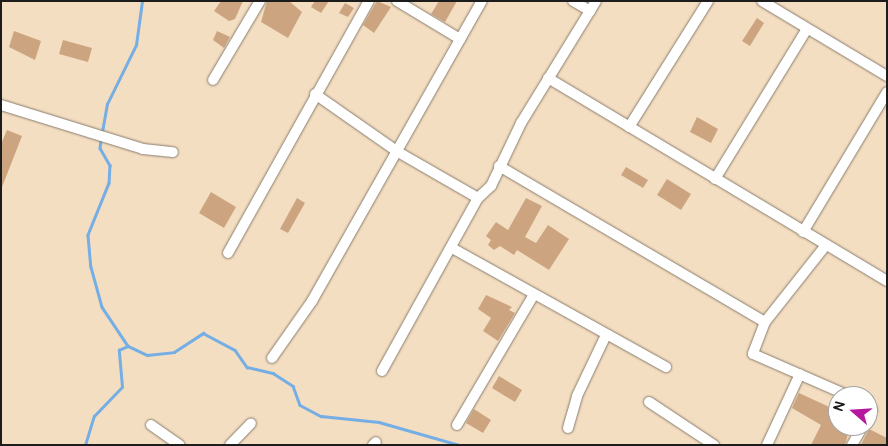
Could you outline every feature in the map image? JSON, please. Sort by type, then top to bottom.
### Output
[{"type":"street","points":[[213,80],[260,1]]},
{"type":"street","points":[[228,253],[315,94],[369,1]]},
{"type":"street","points":[[397,1],[460,39]]},
{"type":"street","points":[[272,358],[312,301],[482,1]]},
{"type":"street","points":[[573,1],[590,12]]},
{"type":"street","points":[[382,371],[452,248],[478,198],[492,186],[499,166],[548,78],[596,1]]},
{"type":"street","points":[[629,127],[708,1]]},
{"type":"street","points":[[767,3],[887,76]]},
{"type":"street","points":[[715,179],[807,29]]},
{"type":"street","points":[[548,78],[887,281]]},
{"type":"street","points":[[803,232],[887,92]]},
{"type":"street","points":[[315,94],[398,152],[478,198]]},
{"type":"street","points":[[1,105],[143,149],[173,152]]},
{"type":"street","points":[[499,166],[765,322]]},
{"type":"street","points":[[826,245],[765,322],[753,354],[828,387]]},
{"type":"street","points":[[452,248],[533,296],[666,366]]},
{"type":"street","points":[[457,425],[533,296]]},
{"type":"street","points":[[568,428],[577,396],[606,335]]},
{"type":"street","points":[[767,445],[800,374]]},
{"type":"street","points":[[649,402],[714,445]]},
{"type":"street","points":[[230,445],[251,423]]},
{"type":"street","points":[[151,425],[180,445]]},
{"type":"building","points":[[221,1],[243,1],[235,19],[229,21],[214,11]]},
{"type":"building","points":[[267,1],[289,1],[302,12],[288,38],[261,22]]},
{"type":"building","points":[[315,1],[329,1],[321,13],[311,7]]},
{"type":"building","points":[[377,1],[391,7],[374,33],[363,25]]},
{"type":"building","points":[[439,1],[457,1],[445,22],[431,14]]},
{"type":"building","points":[[345,3],[354,8],[348,17],[339,13]]},
{"type":"building","points":[[757,18],[764,23],[750,46],[742,41]]},
{"type":"building","points":[[14,31],[41,41],[35,60],[9,47]]},
{"type":"building","points":[[217,31],[230,37],[224,48],[213,40]]},
{"type":"building","points":[[63,40],[92,48],[88,62],[59,54]]},
{"type":"building","points":[[697,117],[718,129],[711,143],[690,132]]},
{"type":"building","points":[[7,130],[22,136],[2,187],[1,144]]},
{"type":"building","points":[[626,167],[648,180],[643,188],[621,175]]},
{"type":"building","points":[[667,179],[691,194],[681,210],[657,195]]},
{"type":"building","points":[[211,192],[236,207],[224,228],[199,213]]},
{"type":"building","points":[[297,198],[305,203],[288,233],[280,229]]},
{"type":"building","points":[[526,198],[542,206],[525,237],[536,243],[548,225],[569,239],[549,270],[517,250],[514,255],[500,246],[494,250],[488,245],[491,240],[486,236],[496,222],[508,230]]},
{"type":"building","points":[[486,295],[512,307],[509,310],[515,313],[498,341],[483,331],[491,318],[478,309]]},
{"type":"building","points":[[499,376],[522,390],[515,402],[492,388]]},
{"type":"building","points":[[799,393],[828,406],[828,436],[847,436],[845,445],[811,445],[821,425],[792,408]]},
{"type":"building","points":[[474,409],[491,420],[483,433],[466,423]]},
{"type":"building","points":[[878,434],[887,438],[887,445],[861,445],[866,436],[878,436]]},
{"type":"waterway","points":[[102,132],[107,104],[136,45],[142,1]]},
{"type":"waterway","points":[[101,140],[100,148],[110,165],[109,183],[88,235],[91,267],[102,307],[128,346]]},
{"type":"waterway","points":[[85,445],[94,416],[122,387],[119,350],[128,346],[147,355],[174,352],[203,333],[235,350],[247,367],[273,373],[293,386],[300,405],[321,416],[379,422],[459,445]]}]
